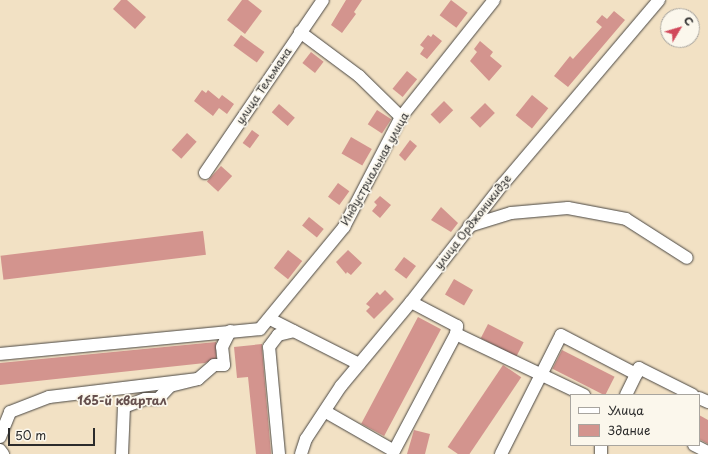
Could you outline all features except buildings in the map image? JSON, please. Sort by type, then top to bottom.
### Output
[{"type":"street","name":"улица Тельмана","points":[[205,173],[323,0]]},
{"type":"street","name":"Индустриальная улица","points":[[0,354],[260,329],[270,319],[344,227],[400,117],[494,0]]},
{"type":"street","name":"улица Орджоникидзе","points":[[301,454],[306,439],[359,364],[412,302],[469,226],[659,0]]},
{"type":"street","points":[[300,32],[359,76],[400,117]]},
{"type":"street","points":[[469,226],[511,213],[568,208],[626,220],[687,258]]},
{"type":"street","points":[[326,412],[394,450],[456,334],[457,326],[412,302]]},
{"type":"street","points":[[270,319],[359,364]]},
{"type":"street","points":[[122,454],[124,407],[145,399],[158,399],[170,386],[198,379],[214,365],[224,365],[222,347],[230,331]]},
{"type":"street","points":[[279,454],[269,347],[278,335],[294,331]]},
{"type":"street","points":[[456,334],[541,373],[582,394]]},
{"type":"street","points":[[501,454],[560,335],[636,374]]},
{"type":"street","points":[[626,394],[640,368],[691,394]]},
{"type":"street","points":[[0,437],[10,412],[49,397],[198,379]]},
{"type":"street","points":[[696,446],[708,452]]},
{"type":"street","points":[[0,450],[3,454]]},
{"type":"district","name":"165-й квартал","points":[[122,401]]}]
